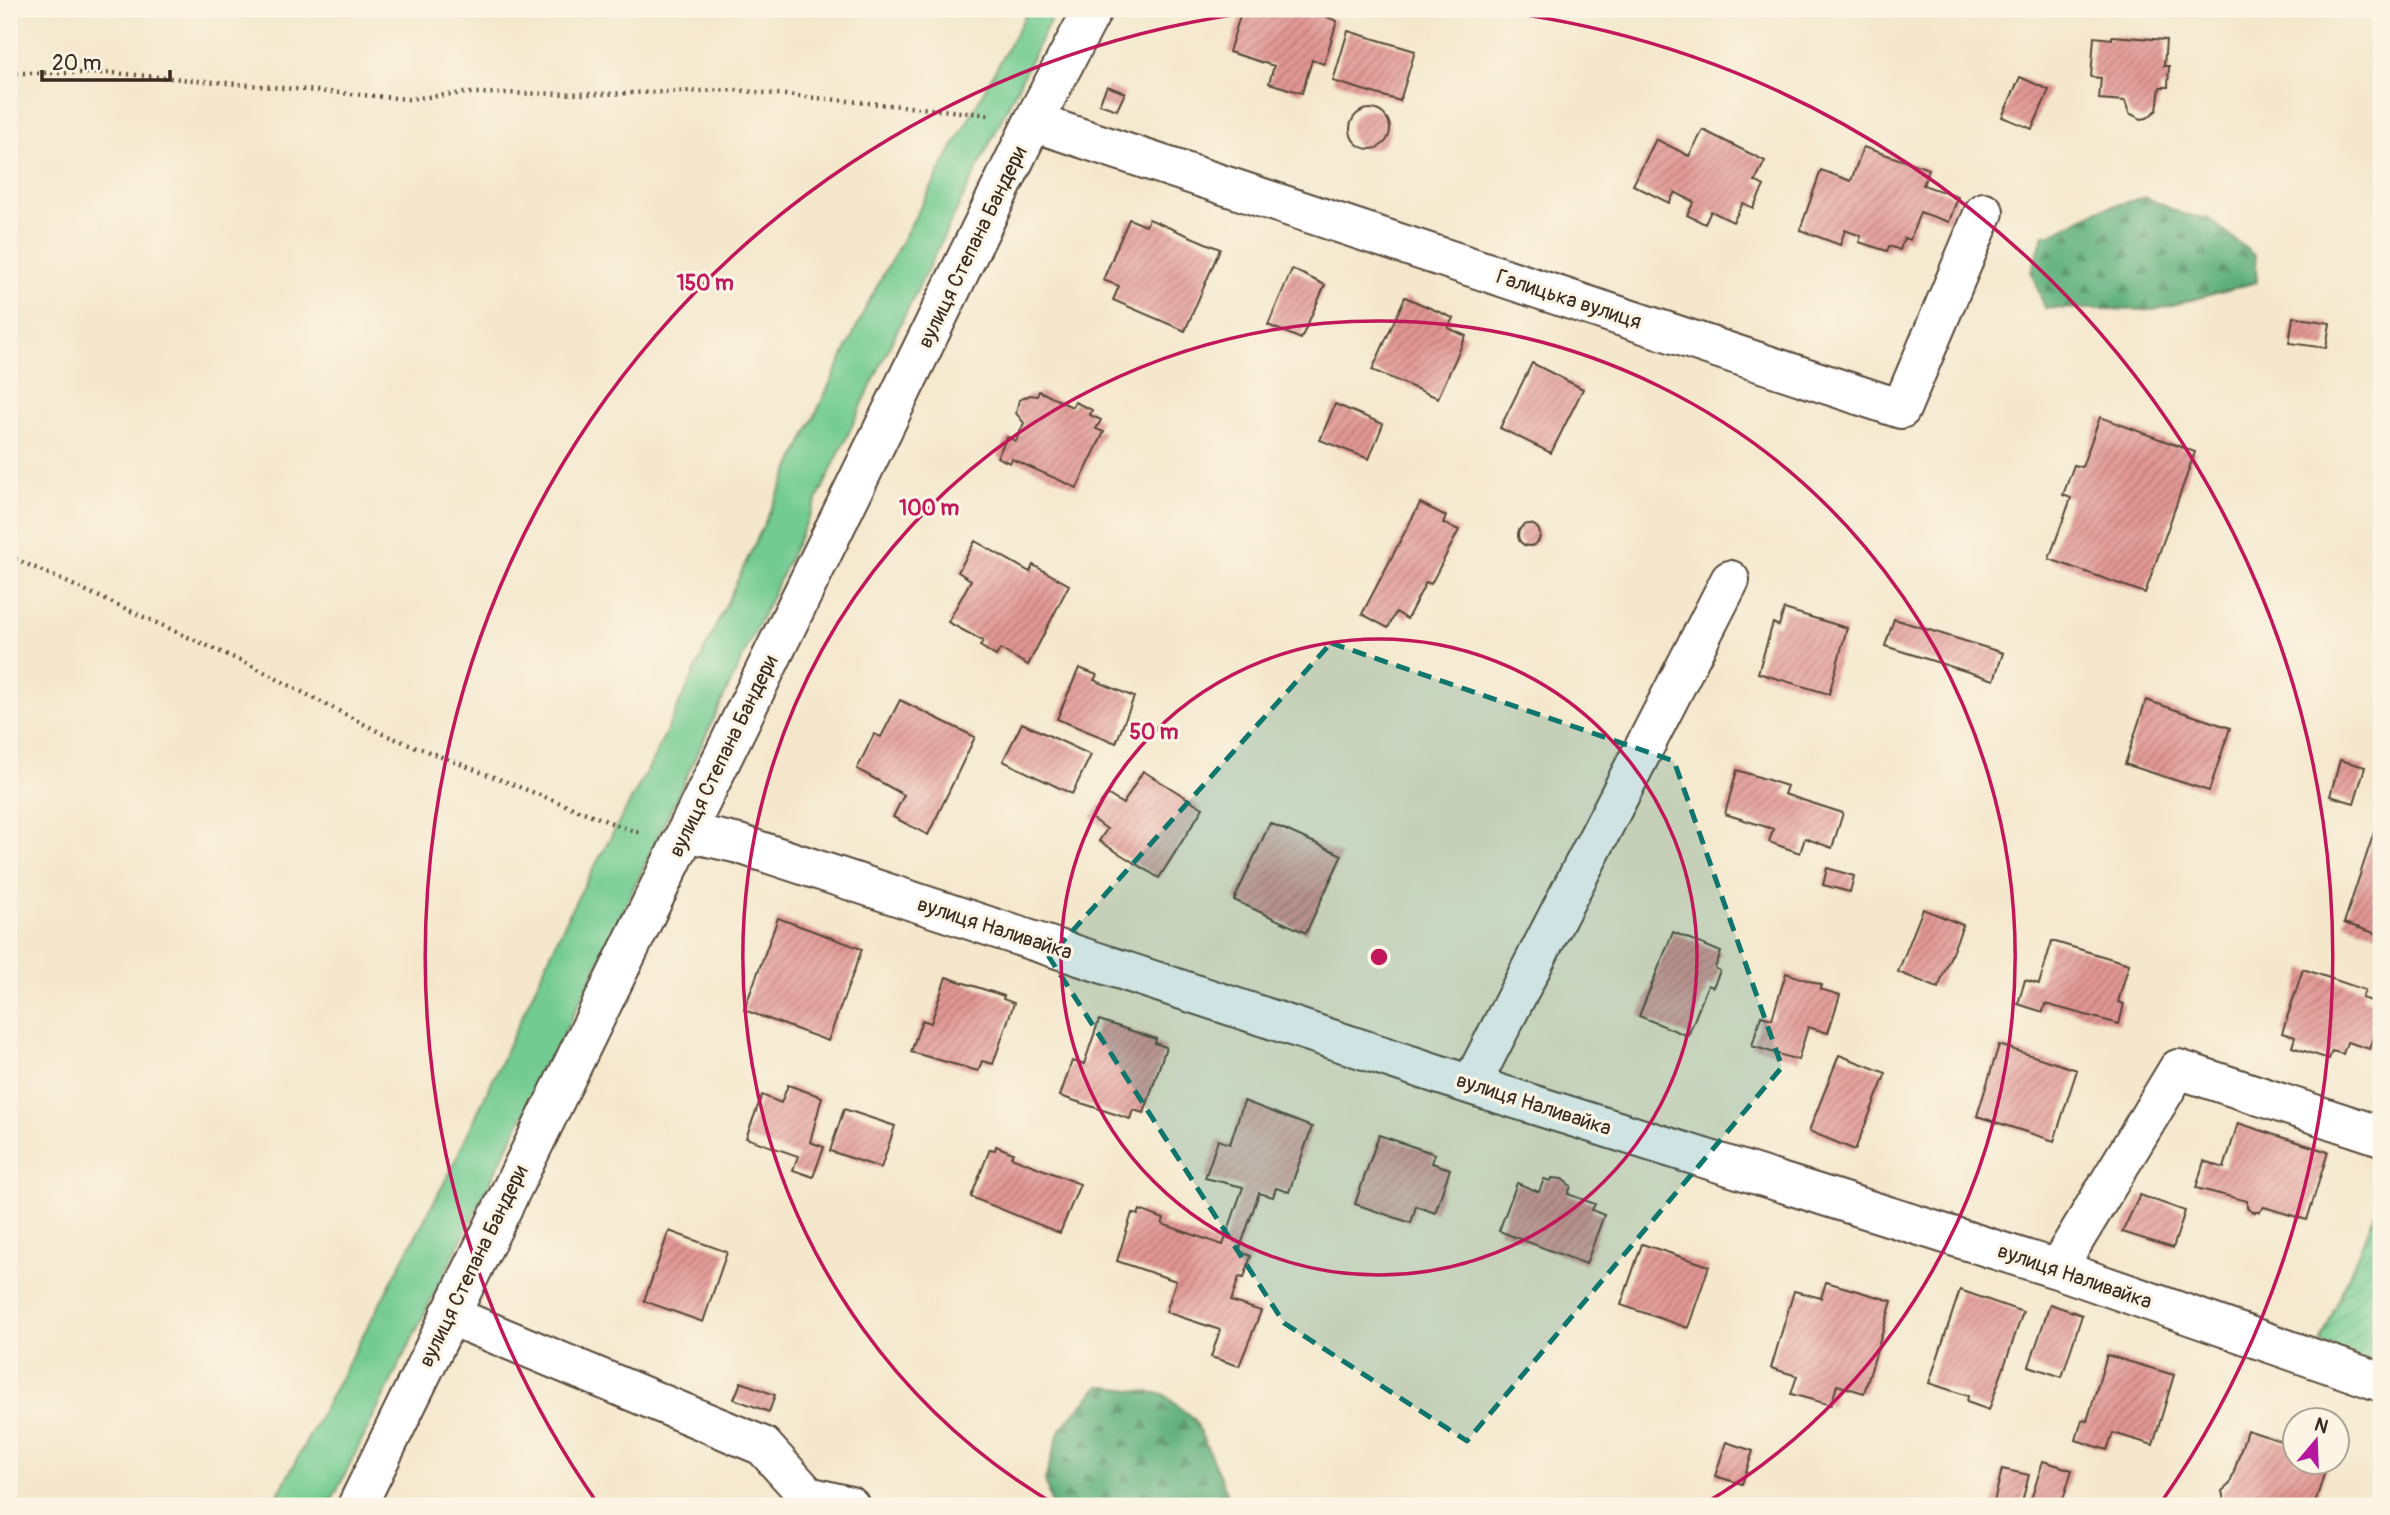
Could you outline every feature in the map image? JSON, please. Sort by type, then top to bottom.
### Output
[{"type":"street","name":"вулиця Степана Бандери","points":[[356,1506],[1033,122],[1093,9]]},
{"type":"street","name":"Галицька вулиця","points":[[1033,122],[1901,410],[1984,212]]},
{"type":"street","points":[[1471,1085],[1730,580]]},
{"type":"street","name":"вулиця Наливайка","points":[[686,832],[739,844],[1471,1085],[2057,1269],[2381,1382]]},
{"type":"street","points":[[2057,1269],[2178,1069],[2381,1136]]},
{"type":"street","points":[[449,1315],[763,1446],[808,1496],[850,1506]]},
{"type":"path","points":[[9,73],[113,74],[408,99],[465,93],[599,94],[736,90],[879,102],[1033,122]]},
{"type":"path","points":[[9,556],[252,666],[383,734],[635,832],[686,832]]},
{"type":"highlighted area","points":[[1331,643],[1674,761],[1782,1067],[1467,1441],[1284,1323],[1049,957]]},
{"type":"green space","points":[[1029,9],[1056,9],[892,341],[588,985],[329,1506],[272,1506],[451,1170],[572,908],[653,760],[868,303]]},
{"type":"green space","points":[[2145,197],[2182,214],[2208,218],[2255,256],[2257,282],[2154,310],[2045,308],[2031,272],[2044,234],[2051,234],[2098,210]]},
{"type":"green space","points":[[2381,1200],[2381,1366],[2320,1343]]},
{"type":"green space","points":[[1099,1386],[1163,1394],[1195,1420],[1233,1506],[1052,1506],[1045,1480],[1060,1429]]},
{"type":"building","points":[[1242,9],[1308,9],[1337,21],[1324,64],[1312,60],[1302,93],[1269,83],[1274,66],[1229,52]]},
{"type":"building","points":[[1348,31],[1415,51],[1400,101],[1333,81]]},
{"type":"building","points":[[2112,36],[2166,40],[2164,66],[2169,66],[2168,87],[2160,87],[2157,110],[2147,118],[2141,119],[2129,113],[2125,101],[2099,99],[2101,78],[2091,77],[2094,37],[2112,39]]},
{"type":"building","points":[[2020,77],[2049,90],[2032,129],[2002,117]]},
{"type":"building","points":[[1107,86],[1125,93],[1117,110],[1099,104]]},
{"type":"building","points":[[1370,109],[1384,115],[1390,129],[1384,143],[1370,149],[1356,143],[1350,129],[1356,115]]},
{"type":"building","points":[[1703,130],[1765,161],[1755,181],[1764,186],[1753,208],[1743,203],[1733,222],[1711,211],[1705,224],[1687,215],[1694,202],[1675,192],[1669,203],[1633,185],[1656,139],[1689,156]]},
{"type":"building","points":[[1863,147],[1929,169],[1923,185],[1958,197],[1949,222],[1920,212],[1910,240],[1904,238],[1900,250],[1889,246],[1887,251],[1859,242],[1861,236],[1845,230],[1840,245],[1800,230],[1821,170],[1851,181]]},
{"type":"building","points":[[1129,219],[1146,226],[1149,219],[1220,249],[1185,331],[1113,300],[1119,286],[1103,280]]},
{"type":"building","points":[[1292,269],[1325,285],[1301,339],[1268,325]]},
{"type":"building","points":[[1405,297],[1453,318],[1448,328],[1466,336],[1438,398],[1372,370]]},
{"type":"building","points":[[2293,317],[2330,323],[2326,348],[2289,343]]},
{"type":"building","points":[[1532,363],[1583,389],[1551,453],[1500,428]]},
{"type":"building","points":[[1039,391],[1072,407],[1075,402],[1092,410],[1090,415],[1101,420],[1096,429],[1104,432],[1077,488],[1012,459],[1010,463],[997,457],[1007,437],[1016,441],[1024,423],[1016,413],[1019,400],[1030,395],[1037,396]]},
{"type":"building","points":[[1335,404],[1383,424],[1369,459],[1320,440]]},
{"type":"building","points":[[2100,417],[2195,452],[2145,593],[2049,559],[2071,498],[2063,495],[2074,465],[2082,467]]},
{"type":"building","points":[[1420,503],[1446,516],[1443,523],[1459,530],[1431,584],[1426,582],[1407,619],[1396,612],[1388,628],[1362,614]]},
{"type":"building","points":[[1529,524],[1537,527],[1540,535],[1537,543],[1529,546],[1521,543],[1518,535],[1521,527]]},
{"type":"building","points":[[975,541],[1030,572],[1033,565],[1069,585],[1028,665],[1000,649],[996,656],[980,646],[983,641],[948,622],[971,580],[958,572]]},
{"type":"building","points":[[1784,609],[1847,628],[1829,694],[1758,673],[1773,623],[1779,626]]},
{"type":"building","points":[[1894,619],[2003,653],[1994,680],[1885,646]]},
{"type":"building","points":[[1079,668],[1097,675],[1094,680],[1134,697],[1116,743],[1057,719]]},
{"type":"building","points":[[900,700],[975,737],[928,835],[893,817],[904,795],[857,769],[874,734],[881,737]]},
{"type":"building","points":[[2146,700],[2230,728],[2209,791],[2125,764]]},
{"type":"building","points":[[1022,723],[1091,755],[1072,794],[1003,761]]},
{"type":"building","points":[[2340,760],[2365,767],[2354,803],[2330,796]]},
{"type":"building","points":[[1737,770],[1787,786],[1784,794],[1843,813],[1832,848],[1805,838],[1800,853],[1769,842],[1773,829],[1725,814]]},
{"type":"building","points":[[1143,771],[1203,808],[1159,878],[1099,841],[1107,829],[1091,818],[1107,794],[1123,804]]},
{"type":"building","points":[[2381,811],[2381,935],[2344,923]]},
{"type":"building","points":[[1270,823],[1342,855],[1306,933],[1234,900]]},
{"type":"building","points":[[1827,868],[1854,876],[1850,892],[1823,885]]},
{"type":"building","points":[[1923,909],[1963,925],[1938,988],[1898,972]]},
{"type":"building","points":[[778,918],[862,949],[828,1041],[744,1010]]},
{"type":"building","points":[[1673,932],[1721,952],[1715,968],[1720,971],[1713,987],[1708,985],[1688,1036],[1639,1016]]},
{"type":"building","points":[[2052,941],[2129,964],[2118,1002],[2124,1004],[2119,1024],[2045,1004],[2043,1012],[2018,1004],[2025,980],[2039,984]]},
{"type":"building","points":[[2303,969],[2365,990],[2362,998],[2381,1004],[2381,1016],[2370,1049],[2347,1042],[2343,1054],[2332,1051],[2329,1059],[2292,1047],[2295,1037],[2282,1033]]},
{"type":"building","points":[[1786,973],[1822,985],[1820,989],[1840,995],[1828,1033],[1808,1027],[1798,1060],[1752,1046],[1761,1016],[1772,1019]]},
{"type":"building","points":[[946,977],[1004,996],[1003,999],[1014,1003],[993,1064],[982,1061],[978,1071],[911,1052],[922,1020],[931,1023]]},
{"type":"building","points":[[1099,1020],[1156,1039],[1155,1043],[1166,1047],[1144,1113],[1133,1110],[1130,1119],[1060,1096],[1072,1061],[1084,1064]]},
{"type":"building","points":[[1999,1045],[2077,1070],[2054,1141],[1977,1116]]},
{"type":"building","points":[[1839,1055],[1886,1073],[1855,1150],[1809,1131]]},
{"type":"building","points":[[788,1085],[822,1097],[810,1142],[824,1147],[813,1177],[793,1170],[798,1156],[746,1138],[762,1095],[781,1103]]},
{"type":"building","points":[[1244,1101],[1312,1127],[1289,1192],[1276,1188],[1273,1197],[1259,1193],[1239,1251],[1251,1256],[1244,1278],[1239,1277],[1231,1301],[1261,1311],[1239,1366],[1211,1357],[1220,1330],[1166,1312],[1176,1281],[1117,1261],[1132,1213],[1138,1215],[1140,1210],[1164,1219],[1162,1224],[1223,1245],[1243,1187],[1205,1178],[1218,1140],[1230,1144]]},
{"type":"building","points":[[844,1109],[895,1126],[881,1168],[830,1151]]},
{"type":"building","points":[[2238,1123],[2328,1152],[2307,1220],[2264,1207],[2259,1212],[2253,1212],[2247,1208],[2247,1201],[2196,1188],[2204,1161],[2224,1168]]},
{"type":"building","points":[[1379,1135],[1435,1154],[1432,1163],[1450,1169],[1435,1213],[1416,1206],[1411,1223],[1355,1204]]},
{"type":"building","points":[[996,1146],[1013,1153],[1011,1157],[1080,1184],[1060,1233],[971,1197],[990,1149],[995,1150]]},
{"type":"building","points":[[1552,1178],[1562,1179],[1571,1186],[1568,1194],[1595,1204],[1592,1210],[1604,1215],[1586,1264],[1499,1231],[1517,1183],[1539,1192],[1544,1179],[1551,1181]]},
{"type":"building","points":[[2140,1195],[2185,1211],[2173,1248],[2122,1232]]},
{"type":"building","points":[[669,1231],[727,1252],[703,1322],[644,1301]]},
{"type":"building","points":[[1642,1244],[1709,1266],[1688,1328],[1621,1305]]},
{"type":"building","points":[[1826,1282],[1892,1301],[1864,1393],[1837,1385],[1831,1405],[1791,1394],[1797,1376],[1771,1368],[1794,1291],[1821,1298]]},
{"type":"building","points":[[1960,1290],[2023,1312],[1989,1410],[1967,1402],[1968,1396],[1929,1383]]},
{"type":"building","points":[[2050,1304],[2082,1315],[2062,1377],[2029,1366]]},
{"type":"building","points":[[2107,1355],[2174,1375],[2153,1445],[2113,1433],[2107,1450],[2076,1440],[2082,1420],[2087,1421]]},
{"type":"building","points":[[741,1382],[775,1395],[769,1412],[734,1399]]},
{"type":"building","points":[[2247,1430],[2282,1441],[2282,1476],[2324,1476],[2314,1506],[2225,1506],[2222,1491],[2230,1484]]},
{"type":"building","points":[[1726,1442],[1753,1451],[1742,1484],[1715,1476]]},
{"type":"building","points":[[2043,1461],[2072,1470],[2061,1506],[2029,1506]]},
{"type":"building","points":[[2002,1469],[2029,1475],[2021,1506],[1993,1506]]}]
